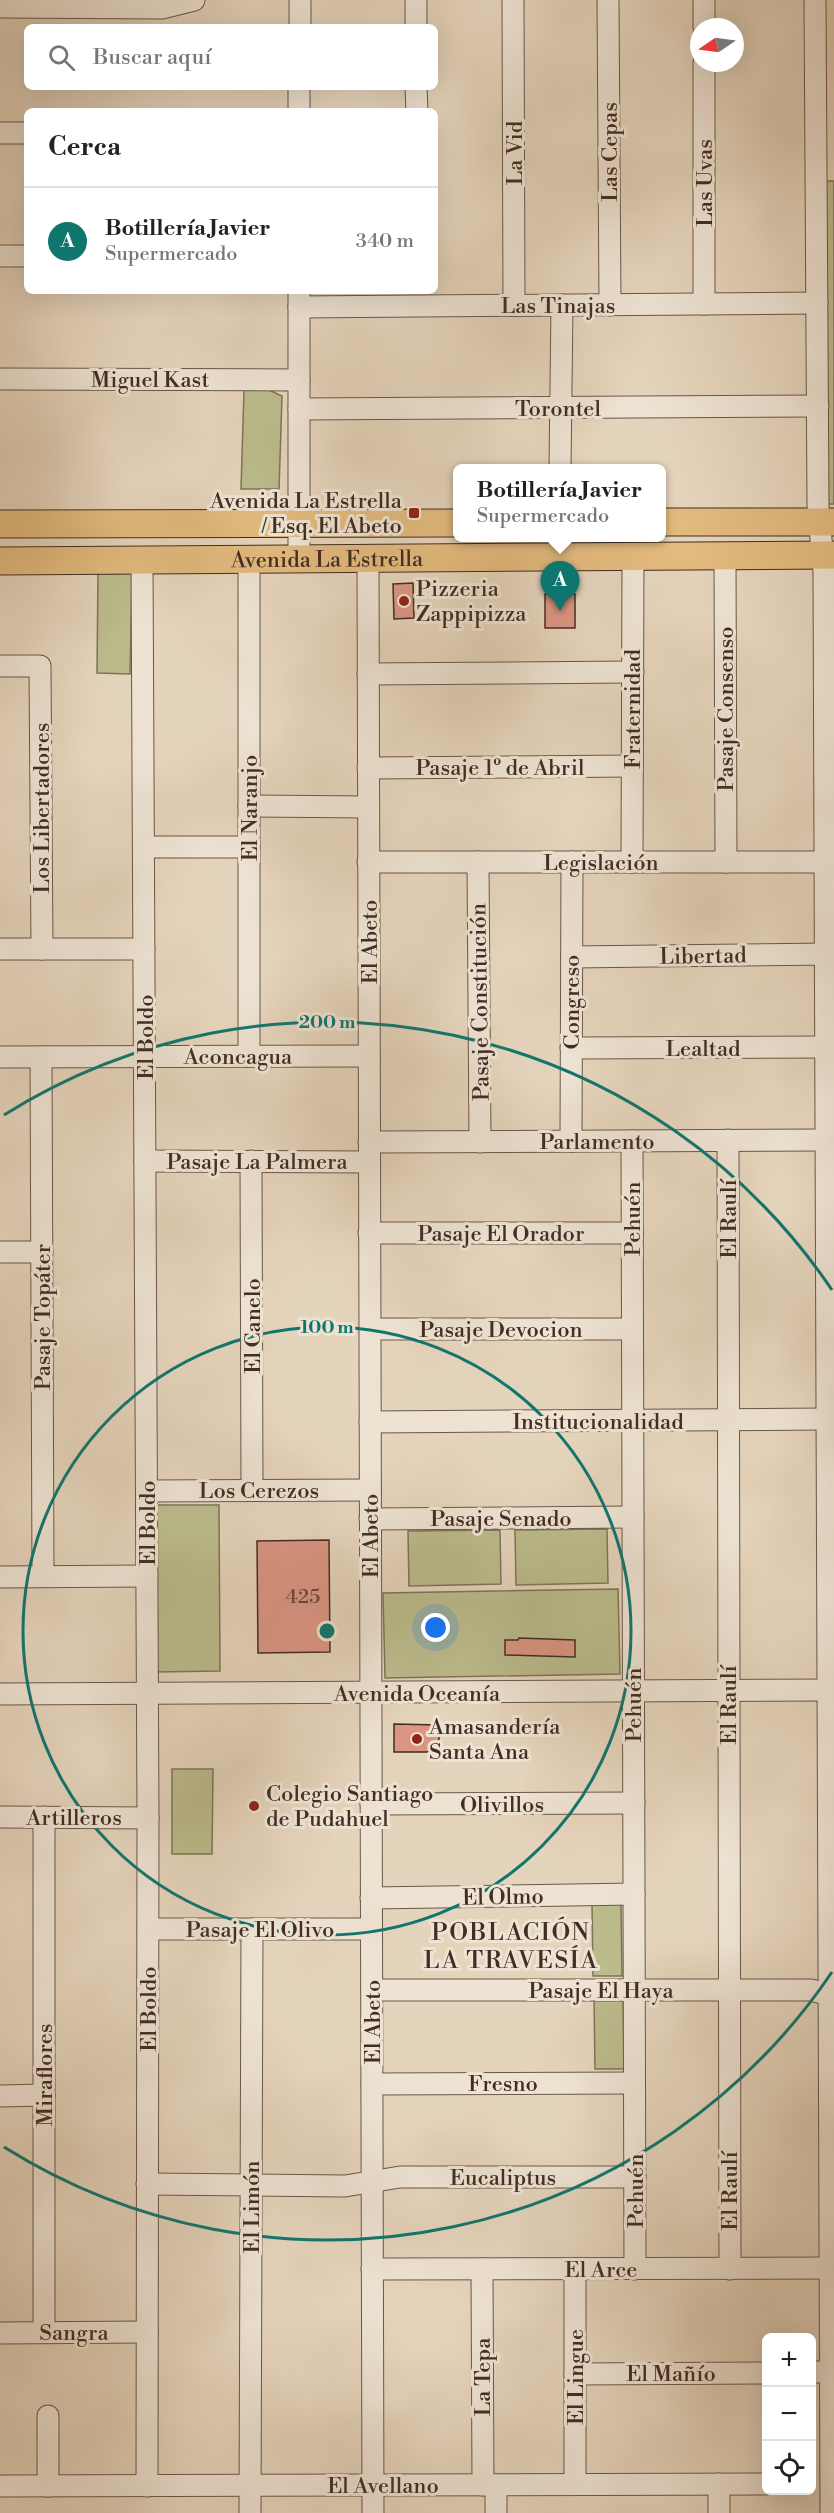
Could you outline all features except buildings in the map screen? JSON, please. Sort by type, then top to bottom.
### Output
[{"type":"main road","points":[[666,522],[827,522]]},
{"type":"main road","name":"Avenida La Estrella","points":[[0,524],[453,523]]},
{"type":"main road","name":"Avenida La Estrella","points":[[0,561],[829,555]]},
{"type":"street","points":[[0,7],[162,8],[194,0]]},
{"type":"street","points":[[300,0],[300,24]]},
{"type":"street","points":[[416,0],[416,24]]},
{"type":"street","name":"La Vid","points":[[513,0],[514,305]]},
{"type":"street","name":"Las Cepas","points":[[608,0],[610,304]]},
{"type":"street","points":[[704,0],[704,18]]},
{"type":"street","points":[[815,0],[825,70],[825,168],[817,303],[818,406],[829,555],[829,1047],[825,1140],[830,1309],[825,1419],[830,1475],[832,2093],[830,2268],[821,2372],[825,2484],[831,2513]]},
{"type":"street","name":"Las Uvas","points":[[704,72],[704,304]]},
{"type":"street","points":[[299,90],[299,108]]},
{"type":"street","points":[[416,90],[417,108]]},
{"type":"street","points":[[0,133],[24,133]]},
{"type":"street","points":[[0,256],[24,256]]},
{"type":"street","name":"Las Tinajas","points":[[299,299],[418,298],[514,305],[817,303]]},
{"type":"street","points":[[298,559],[299,299]]},
{"type":"street","points":[[561,464],[562,305]]},
{"type":"street","name":"Miguel Kast","points":[[0,379],[299,380]]},
{"type":"street","name":"Torontel","points":[[299,410],[818,406]]},
{"type":"street","name":"Pasaje Consenso","points":[[724,555],[726,862]]},
{"type":"street","name":"Fraternidad","points":[[632,862],[633,556]]},
{"type":"street","name":"El Abeto","points":[[368,558],[373,2513]]},
{"type":"street","name":"El Naranjo","points":[[249,559],[249,1056]]},
{"type":"street","name":"El Boldo","points":[[142,560],[148,1818],[147,2486]]},
{"type":"street","name":"Los Libertadores","points":[[0,666],[40,666],[42,949]]},
{"type":"street","points":[[368,674],[633,672]]},
{"type":"street","name":"Pasaje 1º de Abril","points":[[368,768],[632,766]]},
{"type":"street","points":[[249,806],[368,807]]},
{"type":"street","points":[[144,847],[249,847]]},
{"type":"street","name":"Legislación","points":[[369,862],[829,862]]},
{"type":"street","name":"Pasaje Constitución","points":[[478,862],[480,1142]]},
{"type":"street","name":"Congreso","points":[[571,1141],[572,862]]},
{"type":"street","points":[[0,949],[144,949]]},
{"type":"street","name":"Libertad","points":[[572,957],[829,954]]},
{"type":"street","name":"Lealtad","points":[[571,1048],[829,1047]]},
{"type":"street","name":"Aconcagua","points":[[0,1057],[369,1056]]},
{"type":"street","name":"Pasaje Topáter","points":[[41,1057],[42,1576]]},
{"type":"street","name":"El Raulí","points":[[728,1140],[730,2269]]},
{"type":"street","name":"Parlamento","points":[[369,1152],[480,1142],[825,1140]]},
{"type":"street","name":"Pehuén","points":[[632,1141],[635,2269]]},
{"type":"street","name":"Pasaje La Palmera","points":[[145,1161],[251,1161],[369,1152]]},
{"type":"street","name":"El Canelo","points":[[251,1161],[252,1490]]},
{"type":"street","name":"Pasaje El Orador","points":[[369,1233],[632,1233]]},
{"type":"street","points":[[0,1252],[42,1252]]},
{"type":"street","name":"Pasaje Devocion","points":[[370,1329],[632,1329]]},
{"type":"street","name":"Institucionalidad","points":[[370,1422],[825,1419]]},
{"type":"street","name":"Los Cerezos","points":[[147,1491],[370,1490]]},
{"type":"street","name":"Pasaje Senado","points":[[370,1519],[633,1517]]},
{"type":"street","points":[[0,1577],[147,1576]]},
{"type":"street","name":"Avenida Oceanía","points":[[0,1694],[830,1690]]},
{"type":"street","name":"Olivillos","points":[[371,1804],[634,1803]]},
{"type":"street","name":"Artilleros","points":[[0,1817],[148,1818]]},
{"type":"street","name":"Miraflores","points":[[44,1817],[44,2332]]},
{"type":"street","name":"El Olmo","points":[[371,1898],[634,1894]]},
{"type":"street","name":"Pasaje El Olivo","points":[[148,1929],[371,1929]]},
{"type":"street","name":"El Limón","points":[[250,2513],[252,1929]]},
{"type":"street","name":"Pasaje El Haya","points":[[372,1990],[811,1990],[832,1996]]},
{"type":"street","name":"Fresno","points":[[372,2084],[634,2083]]},
{"type":"street","points":[[0,2096],[44,2095]]},
{"type":"street","name":"Eucaliptus","points":[[147,2184],[345,2186],[400,2177],[635,2177]]},
{"type":"street","name":"El Arce","points":[[372,2269],[830,2268]]},
{"type":"street","name":"La Tepa","points":[[482,2269],[489,2485],[496,2513]]},
{"type":"street","name":"El Lingue","points":[[574,2269],[575,2484]]},
{"type":"street","name":"Sangra","points":[[0,2332],[147,2332]]},
{"type":"street","name":"El Mañío","points":[[575,2374],[762,2373]]},
{"type":"street","points":[[48,2416],[48,2486]]},
{"type":"street","points":[[719,2484],[719,2513]]},
{"type":"street","name":"El Avellano","points":[[0,2486],[762,2484]]},
{"type":"green space","points":[[824,181],[834,181],[834,504],[827,504]]},
{"type":"green space","points":[[244,390],[269,390],[282,396],[279,489],[241,489]]},
{"type":"green space","points":[[98,570],[132,570],[130,674],[97,673]]},
{"type":"green space","points":[[154,1505],[219,1505],[220,1671],[155,1672]]},
{"type":"green space","points":[[607,1529],[608,1583],[516,1585],[515,1530]]},
{"type":"green space","points":[[500,1530],[501,1584],[409,1586],[408,1531]]},
{"type":"green space","points":[[618,1589],[620,1674],[385,1678],[383,1593]]},
{"type":"green space","points":[[172,1769],[213,1769],[212,1854],[172,1854]]},
{"type":"green space","points":[[592,1904],[621,1904],[622,1976],[593,1976]]},
{"type":"green space","points":[[594,1997],[623,1997],[624,2069],[595,2069]]},
{"type":"place","name":"Avenida La Estrella / Esq. El Abeto","points":[[414,513]]},
{"type":"place","name":"Pizzeria Zappipizza","points":[[404,601]]},
{"type":"place","name":"Botillería Javier","points":[[560,611]]},
{"type":"place","name":"Amasandería Santa Ana","points":[[417,1739]]},
{"type":"place","name":"Colegio Santiago de Pudahuel","points":[[254,1806]]},
{"type":"district","name":"POBLACIÓN LA TRAVESÍA","points":[[511,1946]]}]
